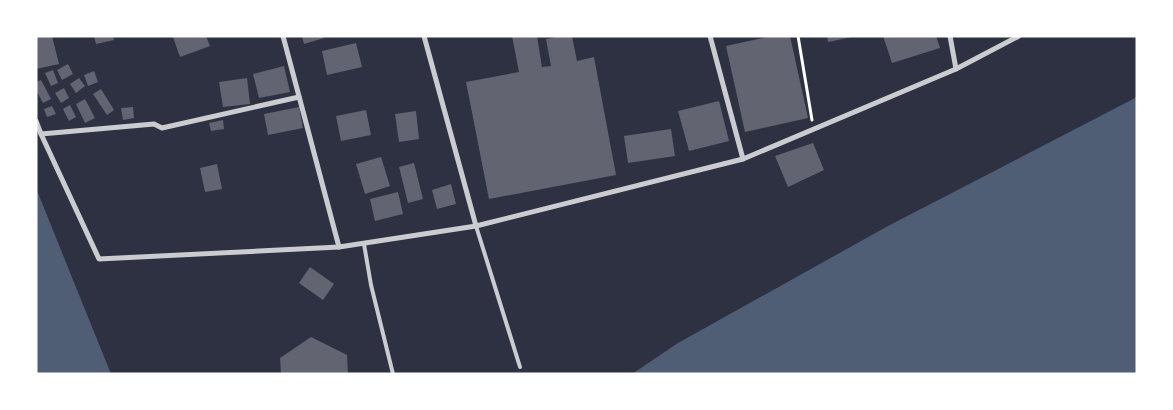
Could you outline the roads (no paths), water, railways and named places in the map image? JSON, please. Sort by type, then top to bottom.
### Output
[{"type":"street","points":[[283,36],[339,247]]},
{"type":"street","points":[[424,36],[476,226]]},
{"type":"street","points":[[710,36],[744,159]]},
{"type":"street","points":[[950,36],[956,69]]},
{"type":"street","points":[[36,121],[99,259],[339,247],[476,226],[744,159],[956,69],[1019,36]]},
{"type":"street","points":[[41,134],[154,124],[162,128],[299,97]]},
{"type":"lane","points":[[476,226],[520,367]]},
{"type":"lane","points":[[364,244],[371,285],[392,374]]},
{"type":"water","points":[[1137,97],[1137,374],[632,374],[678,343],[888,226]]},
{"type":"water","points":[[36,188],[111,374],[36,374]]}]
